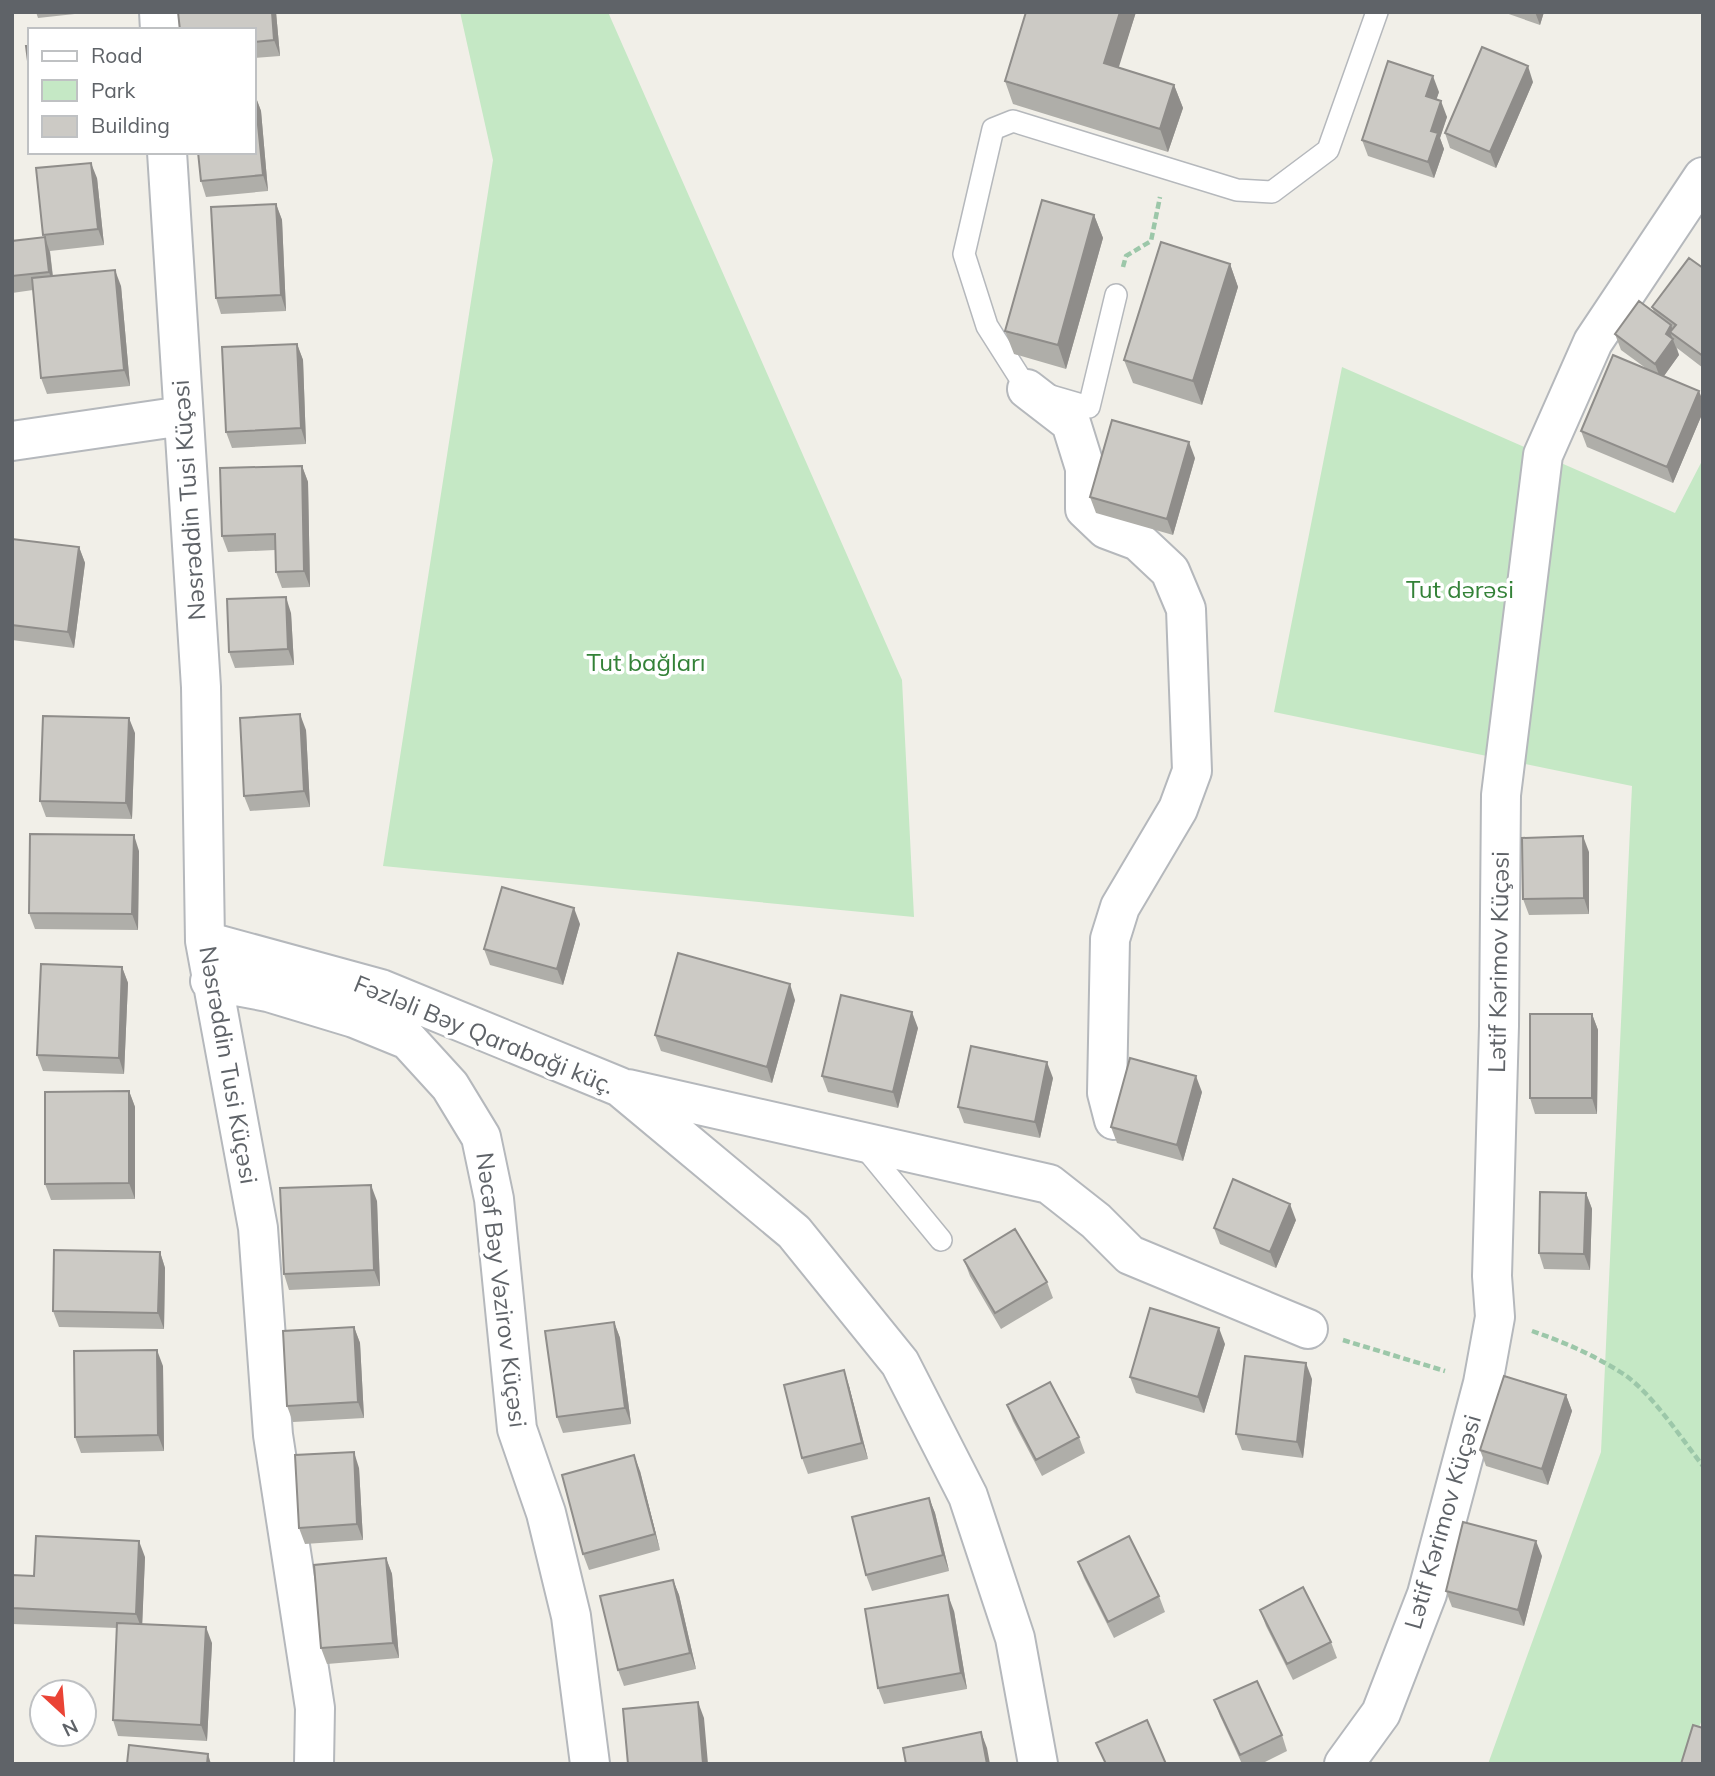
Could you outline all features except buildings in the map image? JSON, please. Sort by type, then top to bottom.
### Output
[{"type":"street","name":"Nəsrəddin Tusi Küçəsi","points":[[167,154],[201,687],[205,941],[210,981],[258,1228],[273,1435],[315,1708],[314,1764]]},
{"type":"street","name":"Lətif Kərimov Küçəsi","points":[[1344,1764],[1381,1713],[1427,1594],[1483,1383],[1495,1317],[1492,1276],[1499,1026],[1501,796],[1544,455],[1592,342],[1703,177]]},
{"type":"street","points":[[1027,389],[1071,423],[1085,468],[1085,509],[1106,529],[1138,541],[1170,571],[1186,609],[1192,771],[1178,809],[1120,907],[1110,939],[1107,1093],[1114,1120]]},
{"type":"street","points":[[12,441],[183,416]]},
{"type":"street","name":"Fəzləli Bəy Qarabaği küç.","points":[[205,941],[381,989],[620,1087],[794,1232],[900,1363],[968,1496],[1015,1638],[1038,1764]]},
{"type":"street","name":"Nəcəf Bəy Vəzirov Küçəsi","points":[[210,981],[268,992],[354,1018],[408,1040],[450,1086],[481,1137],[494,1199],[517,1429],[546,1513],[571,1616],[590,1764]]},
{"type":"street","points":[[620,1087],[1049,1184],[1096,1221],[1130,1255],[1308,1329]]},
{"type":"lane","points":[[1116,295],[1089,407],[1027,389],[987,326],[964,254],[993,129],[1013,121],[1237,190],[1272,192],[1328,150],[1377,12]]},
{"type":"lane","points":[[859,1140],[941,1240]]},
{"type":"path","points":[[1116,295],[1126,256],[1151,241],[1167,168]]},
{"type":"path","points":[[1495,1317],[1567,1343],[1627,1377],[1664,1416],[1703,1465]]},
{"type":"path","points":[[1308,1329],[1483,1383]]},
{"type":"green space","name":"Tut bağları","points":[[460,12],[608,12],[902,680],[914,917],[383,866],[493,160]]},
{"type":"green space","name":"Tut dərəsi","points":[[1342,367],[1675,513],[1703,459],[1703,1717],[1685,1764],[1488,1764],[1601,1452],[1632,786],[1274,712]]}]
